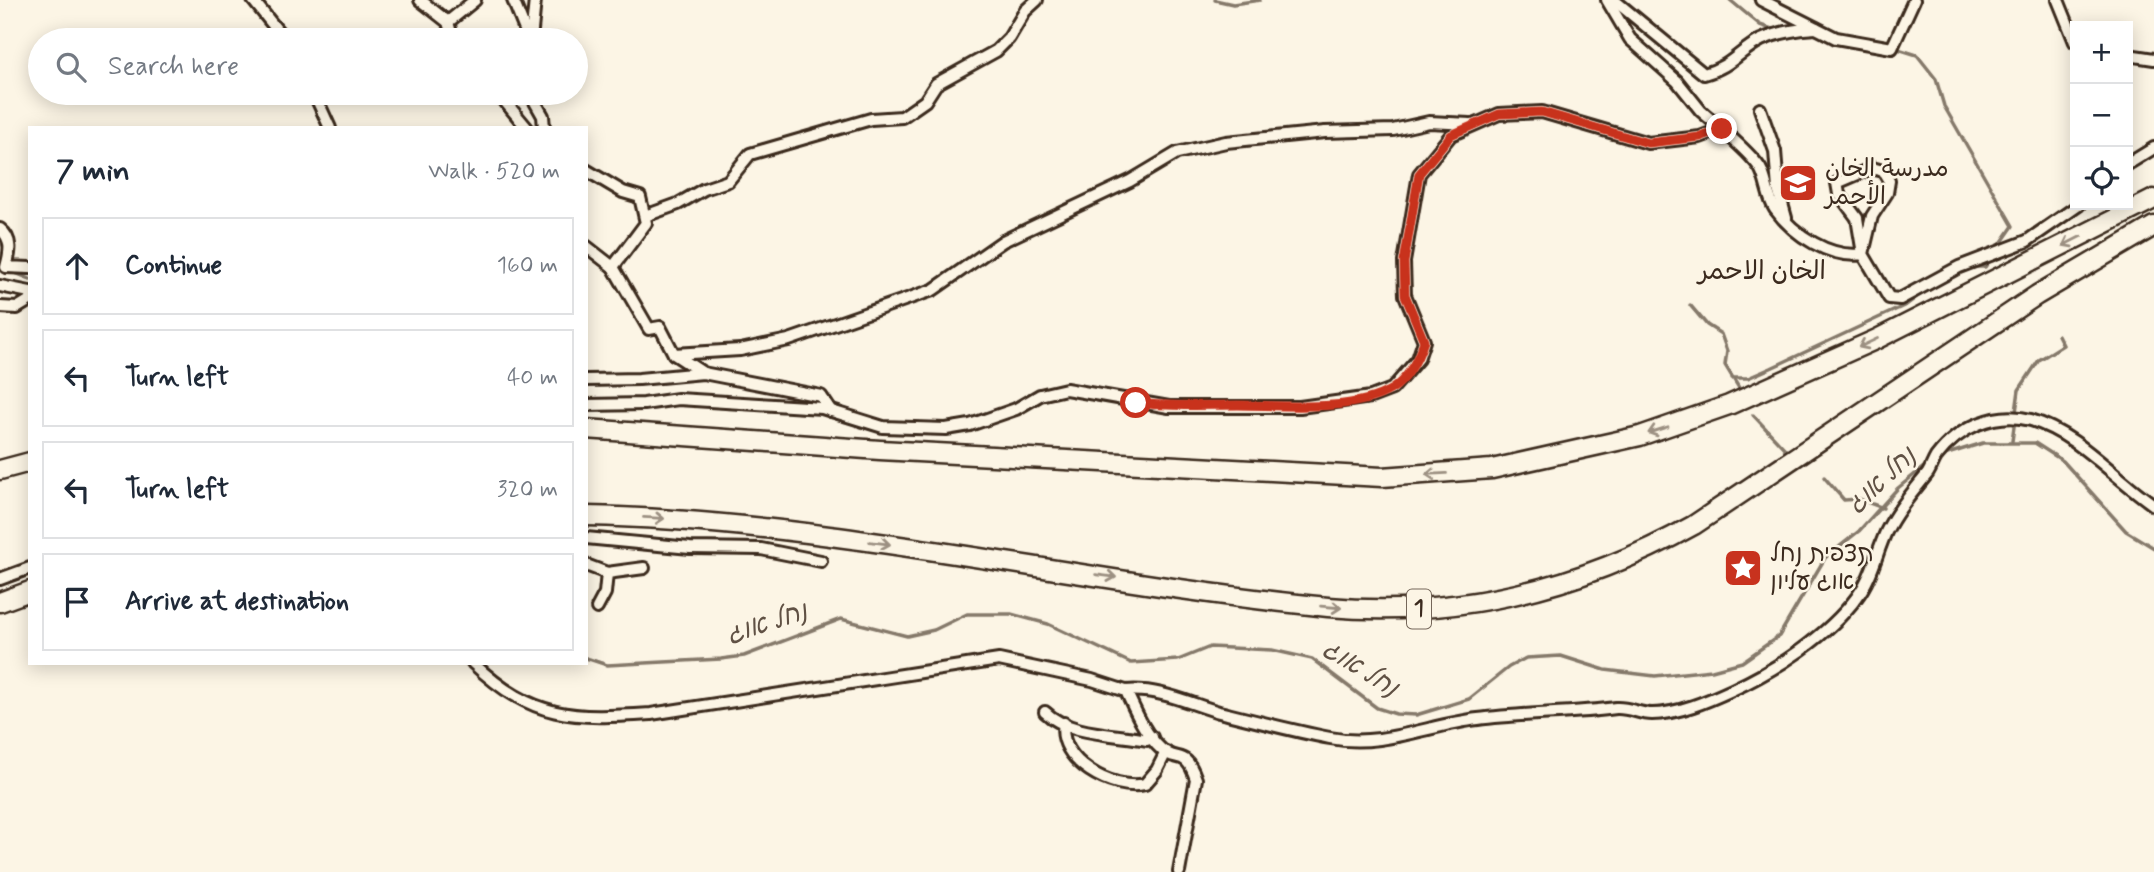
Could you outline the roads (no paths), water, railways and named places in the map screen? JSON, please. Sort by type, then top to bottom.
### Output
[{"type":"highway","points":[[588,429],[894,451],[1368,476],[1492,469],[1640,436],[1729,405],[1889,332],[2154,199]]},
{"type":"highway","name":"1","points":[[588,516],[685,519],[789,530],[1265,600],[1342,608],[1425,609],[1497,600],[1599,570],[1658,545],[1694,524],[2037,295],[2154,226]]},
{"type":"highway","points":[[0,470],[28,463]]},
{"type":"highway","points":[[0,602],[28,593]]},
{"type":"street","points":[[253,0],[275,28]]},
{"type":"street","points":[[420,0],[448,22],[450,28]]},
{"type":"street","points":[[448,22],[475,0]]},
{"type":"street","points":[[513,0],[525,28]]},
{"type":"street","points":[[532,28],[535,0]]},
{"type":"street","points":[[645,216],[728,181],[750,154],[871,119],[902,117],[925,101],[936,84],[996,51],[1009,38],[1025,11],[1037,0]]},
{"type":"street","points":[[1608,0],[1630,39],[1677,80],[1701,111],[1760,167],[1774,207],[1787,222],[1821,248],[1848,256],[1863,254]]},
{"type":"street","points":[[1614,0],[1704,74],[1724,69],[1759,41],[1791,30],[1816,28]]},
{"type":"street","points":[[1761,0],[1836,38],[1892,48],[1914,0]]},
{"type":"street","points":[[2058,0],[2070,30]]},
{"type":"street","points":[[2133,56],[2154,58]]},
{"type":"street","points":[[319,105],[329,126]]},
{"type":"street","points":[[508,105],[525,126]]},
{"type":"street","points":[[535,105],[545,126]]},
{"type":"street","points":[[1760,109],[1775,151],[1778,189],[1787,222]]},
{"type":"street","points":[[588,405],[644,404],[678,399],[831,411],[883,427],[946,429],[970,425],[1016,410],[1040,395],[1066,389],[1169,407],[1300,407],[1362,399],[1392,389],[1418,359],[1424,341],[1405,295],[1403,275],[1419,174],[1441,144],[1473,124],[1499,114],[1542,112],[1648,143],[1700,137],[1722,129]]},
{"type":"street","points":[[674,354],[740,350],[789,340],[933,290],[1003,241],[1130,181],[1177,152],[1226,142],[1325,132],[1393,130],[1429,122],[1473,124]]},
{"type":"street","points":[[2133,161],[2154,148]]},
{"type":"street","points":[[588,164],[603,179]]},
{"type":"street","points":[[1863,254],[1872,216],[1887,192],[1889,181],[1883,171],[1872,168],[1837,183],[1839,194],[1857,218],[1863,254],[1889,298],[1900,299],[1959,267],[2027,241],[2072,210]]},
{"type":"street","points":[[588,171],[640,197],[645,216],[646,223],[613,267]]},
{"type":"street","points":[[0,229],[6,234],[10,250],[6,267],[28,268]]},
{"type":"street","points":[[588,248],[613,267],[649,329],[660,327],[674,354],[703,373]]},
{"type":"street","points":[[0,286],[28,292]]},
{"type":"street","points":[[0,307],[17,308],[28,301]]},
{"type":"street","points":[[588,380],[639,379],[703,373],[821,396],[831,411]]},
{"type":"street","points":[[475,665],[522,703],[549,712],[595,718],[652,714],[999,660],[1093,680],[1126,691],[1140,690],[1169,695],[1219,712],[1332,738],[1388,739],[1463,721],[1497,717],[1597,713],[1617,708],[1646,713],[1663,712],[1713,698],[1758,676],[1814,639],[1845,611],[1875,566],[1886,531],[1908,496],[1930,471],[1935,458],[1960,433],[1977,425],[2005,417],[2042,424],[2064,434],[2154,505]]},
{"type":"street","points":[[588,538],[690,548],[761,549],[821,561]]},
{"type":"street","points":[[588,566],[607,573],[644,568]]},
{"type":"street","points":[[0,579],[28,569]]},
{"type":"street","points":[[597,608],[606,593],[607,573]]},
{"type":"street","points":[[1126,691],[1152,737],[1166,752],[1182,756],[1191,764],[1196,779],[1178,872]]},
{"type":"street","points":[[1045,712],[1064,723],[1091,731],[1147,740],[1152,737]]},
{"type":"street","points":[[1064,723],[1062,732],[1066,743],[1082,764],[1122,786],[1144,784],[1157,770],[1166,752]]},
{"type":"waterway","points":[[1215,0],[1233,4],[1260,0]]},
{"type":"waterway","points":[[1730,0],[1760,25],[1778,31]]},
{"type":"waterway","points":[[1895,48],[1917,55],[1936,79],[1944,106],[2013,226],[1997,249]]},
{"type":"waterway","points":[[1972,267],[1985,267],[1991,258]]},
{"type":"waterway","name":"נחל אוג","points":[[0,267],[28,278]]},
{"type":"waterway","points":[[1732,378],[1748,378],[1771,368],[1906,305],[1926,290]]},
{"type":"waterway","points":[[1690,305],[1707,325],[1721,334],[1727,351],[1725,365],[1739,388]]},
{"type":"waterway","points":[[2012,441],[2019,390],[2039,360],[2063,345],[2058,335]]},
{"type":"waterway","points":[[1753,415],[1785,449]]},
{"type":"waterway","name":"נחל אוג","points":[[1941,456],[1983,443],[2035,443],[2063,461],[2126,531],[2154,548]]},
{"type":"waterway","name":"נחל אוג","points":[[588,659],[607,665],[721,659],[744,656],[841,619],[907,636],[934,630],[967,614],[1011,614],[1048,624],[1131,663],[1178,660],[1210,647],[1272,650],[1312,659],[1377,708],[1396,714],[1416,715],[1469,699],[1509,667],[1526,658],[1561,656],[1605,670],[1655,676],[1712,670],[1742,662],[1779,636],[1825,558],[1859,531],[1898,488],[1931,461]]},
{"type":"waterway","points":[[1824,477],[1844,500],[1859,499],[1883,508]]},
{"type":"place","name":"مدرسة الخان الأحمر","points":[[1798,183]]},
{"type":"place","name":"תצפית נחל אוג עליון","points":[[1743,568]]},
{"type":"district","name":"الخان الاحمر","points":[[1762,272]]}]
